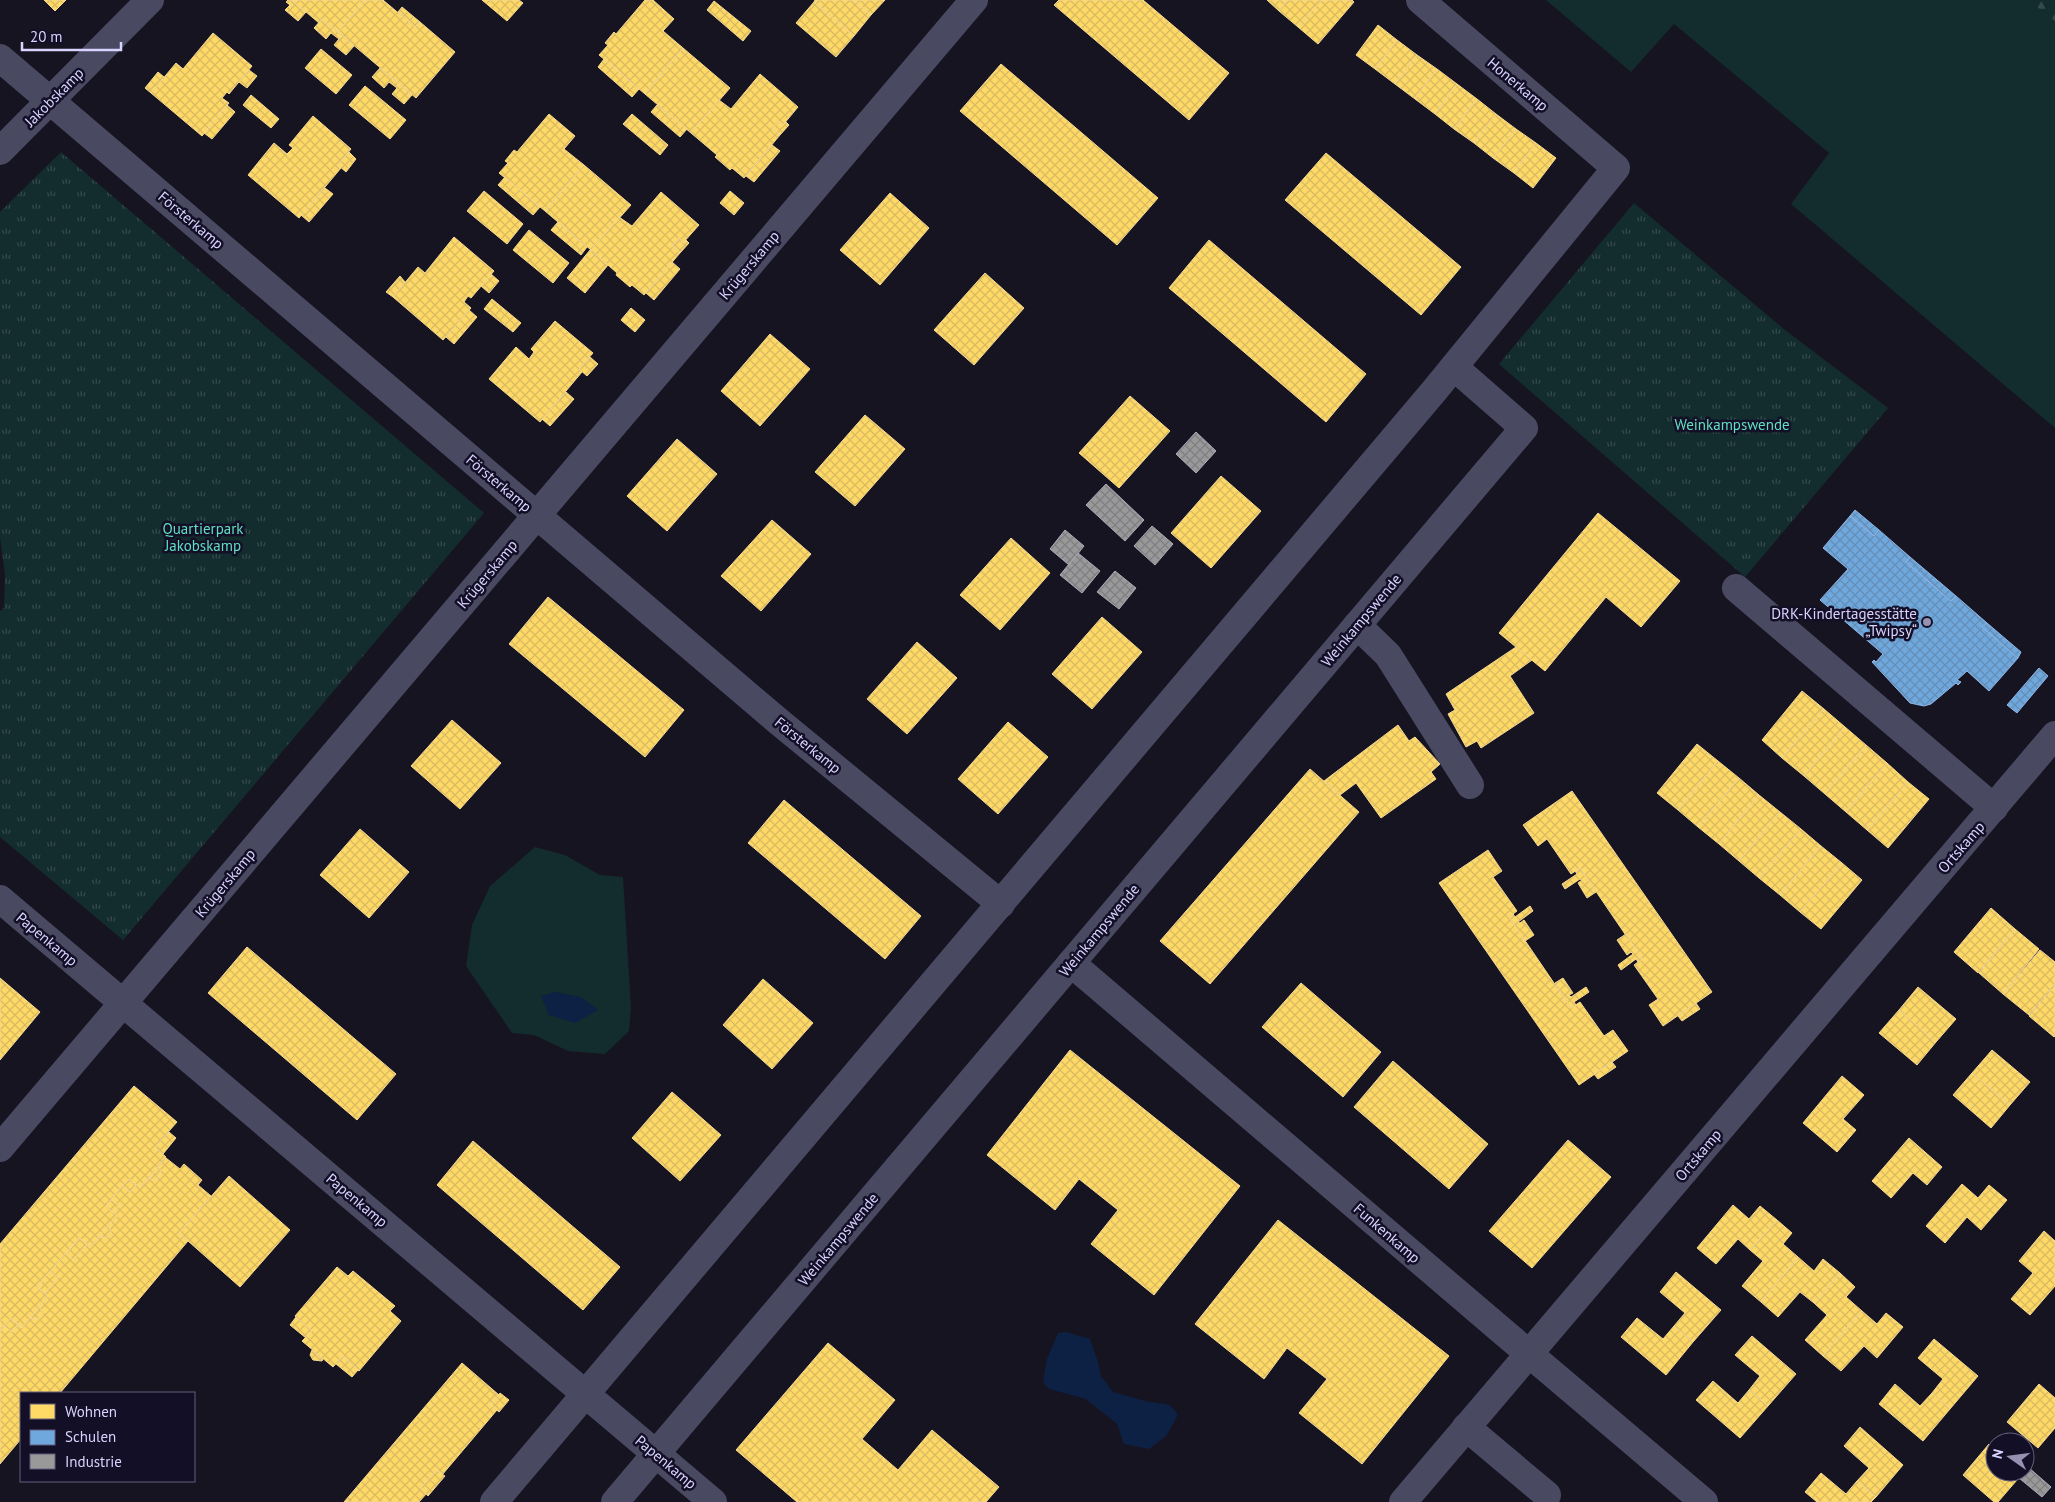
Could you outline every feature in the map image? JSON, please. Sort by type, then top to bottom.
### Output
[{"type":"street","name":"Jakobskamp","points":[[0,150],[150,0]]},
{"type":"street","name":"Krügerskamp","points":[[0,1148],[974,0]]},
{"type":"street","name":"Honerkamp","points":[[1420,0],[1616,168],[1454,367]]},
{"type":"street","name":"Försterkamp","points":[[0,58],[778,721],[1001,904]]},
{"type":"street","name":"Weinkampswende","points":[[615,1502],[1524,428],[1454,367]]},
{"type":"street","points":[[494,1502],[1454,367]]},
{"type":"street","name":"Ortskamp","points":[[1736,588],[1994,808]]},
{"type":"street","points":[[1358,624],[1388,655],[1470,785]]},
{"type":"street","name":"Ortskamp","points":[[1403,1502],[2055,735]]},
{"type":"street","name":"Papenkamp","points":[[0,899],[713,1502]]},
{"type":"street","name":"Funkenkamp","points":[[1071,963],[1704,1502]]},
{"type":"street","points":[[1466,1427],[1547,1495]]},
{"type":"green space","points":[[1546,0],[2055,0],[2055,428],[1791,204],[1829,153],[1674,24],[1631,72]]},
{"type":"green space","points":[[2028,0],[2055,0],[2055,21]]},
{"type":"green space","name":"Quartierpark Jakobskamp","points":[[61,152],[484,513],[123,940],[0,837],[0,611],[4,608],[5,575],[0,537],[0,212]]},
{"type":"green space","name":"Weinkampswende","points":[[1634,203],[1785,330],[1888,408],[1745,577],[1499,364]]},
{"type":"green space","points":[[535,847],[565,855],[600,875],[623,877],[631,1008],[629,1031],[605,1054],[568,1051],[534,1035],[512,1033],[466,966],[472,925],[490,886]]},
{"type":"water","points":[[555,992],[581,997],[598,1010],[575,1023],[549,1015],[541,996]]},
{"type":"water","points":[[1066,1332],[1090,1339],[1101,1376],[1113,1392],[1145,1401],[1170,1405],[1178,1415],[1166,1436],[1149,1449],[1124,1444],[1117,1424],[1086,1399],[1049,1389],[1043,1382],[1047,1359],[1058,1333]]},
{"type":"building: Wohnen","points":[[44,0],[66,0],[55,11]]},
{"type":"building: Wohnen","points":[[292,0],[306,12],[298,21],[285,10],[290,5],[286,2]]},
{"type":"building: Wohnen","points":[[292,0],[365,0],[338,32],[322,19],[319,23]]},
{"type":"building: Wohnen","points":[[365,0],[383,0],[415,27],[420,22],[455,52],[416,98],[338,32]]},
{"type":"building: Wohnen","points":[[482,0],[519,0],[523,3],[507,21]]},
{"type":"building: Wohnen","points":[[645,0],[653,0],[674,19],[663,31],[683,48],[645,94],[599,55],[608,45],[605,43],[614,32],[616,34]]},
{"type":"building: Wohnen","points":[[815,0],[854,0],[871,15],[854,36],[814,2]]},
{"type":"building: Wohnen","points":[[854,0],[885,0],[871,15]]},
{"type":"building: Wohnen","points":[[1059,0],[1143,0],[1229,73],[1189,120],[1054,5]]},
{"type":"building: Wohnen","points":[[1267,0],[1288,0],[1279,11]]},
{"type":"building: Wohnen","points":[[1288,0],[1322,0],[1298,27],[1279,11]]},
{"type":"building: Wohnen","points":[[1322,0],[1352,0],[1354,2],[1318,44],[1298,27]]},
{"type":"building: Wohnen","points":[[714,1],[751,31],[743,41],[707,10]]},
{"type":"building: Wohnen","points":[[814,2],[854,36],[836,57],[796,23]]},
{"type":"building: Wohnen","points":[[402,7],[420,22],[415,27],[398,12]]},
{"type":"building: Wohnen","points":[[322,19],[354,46],[346,55],[334,45],[339,39],[331,33],[326,39],[314,28]]},
{"type":"building: Wohnen","points":[[1378,25],[1397,40],[1375,69],[1356,55]]},
{"type":"building: Wohnen","points":[[213,33],[252,66],[229,94],[227,92],[222,98],[229,103],[202,136],[151,93],[176,63],[183,69]]},
{"type":"building: Wohnen","points":[[1397,40],[1417,55],[1395,84],[1375,69]]},
{"type":"building: Wohnen","points":[[683,48],[730,88],[691,133],[645,94]]},
{"type":"building: Wohnen","points":[[321,49],[352,75],[336,94],[305,68]]},
{"type":"building: Wohnen","points":[[1417,55],[1437,69],[1415,99],[1395,84]]},
{"type":"building: Wohnen","points":[[604,59],[639,89],[632,97],[598,67]]},
{"type":"building: Wohnen","points":[[1001,64],[1158,198],[1117,245],[960,111]]},
{"type":"building: Wohnen","points":[[380,68],[412,95],[404,104],[392,94],[397,88],[389,82],[384,88],[372,77]]},
{"type":"building: Wohnen","points":[[1437,69],[1457,84],[1435,114],[1415,99]]},
{"type":"building: Wohnen","points":[[249,70],[257,76],[247,88],[239,82]]},
{"type":"building: Wohnen","points":[[158,72],[164,77],[151,93],[145,88]]},
{"type":"building: Wohnen","points":[[760,74],[798,107],[783,125],[779,121],[772,128],[780,135],[744,178],[732,168],[730,170],[715,157],[717,155],[691,133],[719,100],[731,109]]},
{"type":"building: Wohnen","points":[[1457,84],[1477,99],[1454,129],[1435,114]]},
{"type":"building: Wohnen","points":[[365,86],[406,120],[390,139],[349,105]]},
{"type":"building: Wohnen","points":[[251,95],[279,119],[271,128],[243,105]]},
{"type":"building: Wohnen","points":[[1477,99],[1496,114],[1474,143],[1454,129]]},
{"type":"building: Wohnen","points":[[227,105],[235,112],[212,139],[204,133]]},
{"type":"building: Wohnen","points":[[657,105],[687,129],[680,137],[651,112]]},
{"type":"building: Wohnen","points":[[549,114],[575,136],[564,149],[584,165],[545,211],[499,173],[508,163],[505,161],[514,150],[517,152]]},
{"type":"building: Wohnen","points":[[632,114],[668,145],[660,155],[623,124]]},
{"type":"building: Wohnen","points":[[1496,114],[1516,129],[1493,158],[1474,143]]},
{"type":"building: Wohnen","points":[[313,116],[351,149],[338,165],[341,168],[299,218],[248,175],[274,143],[287,154],[293,148],[289,145]]},
{"type":"building: Wohnen","points":[[779,121],[783,125],[786,122],[789,125],[780,135],[772,128]]},
{"type":"building: Wohnen","points":[[1516,129],[1536,143],[1514,173],[1493,158]]},
{"type":"building: Wohnen","points":[[1536,143],[1556,158],[1533,188],[1514,173]]},
{"type":"building: Wohnen","points":[[772,145],[780,151],[754,182],[746,176]]},
{"type":"building: Wohnen","points":[[349,152],[356,159],[346,172],[338,165]]},
{"type":"building: Wohnen","points":[[1326,153],[1461,267],[1421,315],[1285,200]]},
{"type":"building: Wohnen","points":[[584,165],[631,205],[591,250],[545,211]]},
{"type":"building: Wohnen","points":[[505,177],[540,207],[533,215],[498,185]]},
{"type":"building: Wohnen","points":[[325,188],[333,194],[309,222],[301,215]]},
{"type":"building: Wohnen","points":[[484,191],[523,224],[507,244],[467,211]]},
{"type":"building: Wohnen","points":[[730,191],[744,203],[734,215],[720,203]]},
{"type":"building: Wohnen","points":[[661,192],[699,225],[683,243],[679,238],[672,246],[680,253],[644,295],[632,285],[630,287],[591,250],[619,217],[632,226]]},
{"type":"building: Wohnen","points":[[890,193],[929,228],[880,285],[840,250]]},
{"type":"building: Wohnen","points":[[558,222],[587,247],[581,255],[551,230]]},
{"type":"building: Wohnen","points":[[529,230],[569,263],[553,283],[513,250]]},
{"type":"building: Wohnen","points":[[454,237],[494,271],[471,298],[468,296],[464,302],[471,308],[443,340],[393,297],[418,267],[425,273]]},
{"type":"building: Wohnen","points":[[679,238],[683,243],[686,240],[689,243],[680,253],[672,246]]},
{"type":"building: Wohnen","points":[[1209,240],[1366,374],[1326,422],[1169,288]]},
{"type":"building: Wohnen","points":[[590,250],[608,265],[585,293],[567,278]]},
{"type":"building: Wohnen","points":[[672,262],[680,269],[654,300],[646,293]]},
{"type":"building: Wohnen","points":[[985,273],[1024,308],[974,365],[934,330]]},
{"type":"building: Wohnen","points":[[491,274],[499,281],[489,293],[481,286]]},
{"type":"building: Wohnen","points":[[400,276],[405,282],[393,297],[386,292]]},
{"type":"building: Wohnen","points":[[492,299],[521,323],[513,332],[484,309]]},
{"type":"building: Wohnen","points":[[631,308],[645,320],[635,332],[621,320]]},
{"type":"building: Wohnen","points":[[469,310],[477,317],[454,344],[446,337]]},
{"type":"building: Wohnen","points":[[555,321],[593,353],[579,369],[582,372],[540,422],[489,379],[516,347],[529,359],[534,352],[531,349]]},
{"type":"building: Wohnen","points":[[770,334],[810,369],[760,426],[721,391]]},
{"type":"building: Wohnen","points":[[590,357],[598,364],[587,376],[579,369]]},
{"type":"building: Wohnen","points":[[566,392],[574,399],[550,426],[542,419]]},
{"type":"building: Wohnen","points":[[1130,396],[1170,431],[1119,488],[1079,453]]},
{"type":"building: Wohnen","points":[[865,415],[905,449],[855,506],[815,472]]},
{"type":"building: Wohnen","points":[[677,439],[717,474],[667,531],[627,496]]},
{"type":"building: Wohnen","points":[[1221,476],[1261,511],[1211,568],[1171,533]]},
{"type":"building: Wohnen","points":[[1598,513],[1680,581],[1641,627],[1606,597],[1545,671],[1499,633]]},
{"type":"building: Wohnen","points":[[772,520],[811,554],[761,611],[721,576]]},
{"type":"building: Wohnen","points":[[1011,538],[1050,573],[1000,630],[960,595]]},
{"type":"building: Wohnen","points":[[548,597],[684,710],[645,757],[509,644]]},
{"type":"building: Wohnen","points":[[1102,617],[1142,652],[1092,709],[1052,674]]},
{"type":"building: Wohnen","points":[[917,642],[957,678],[907,734],[867,699]]},
{"type":"building: Wohnen","points":[[1516,647],[1532,660],[1510,676],[1534,713],[1481,748],[1477,741],[1466,747],[1448,714],[1455,710],[1446,694]]},
{"type":"building: Wohnen","points":[[1802,691],[1824,709],[1782,758],[1762,740]]},
{"type":"building: Wohnen","points":[[1824,709],[1845,727],[1804,776],[1782,758]]},
{"type":"building: Wohnen","points":[[452,720],[501,763],[460,809],[411,766]]},
{"type":"building: Wohnen","points":[[1008,722],[1048,757],[998,814],[958,779]]},
{"type":"building: Wohnen","points":[[1398,725],[1409,741],[1415,737],[1440,764],[1431,772],[1436,779],[1381,818],[1356,783],[1340,795],[1324,781]]},
{"type":"building: Wohnen","points":[[1845,727],[1866,745],[1825,794],[1804,776]]},
{"type":"building: Wohnen","points":[[1697,744],[1718,761],[1678,810],[1657,793]]},
{"type":"building: Wohnen","points":[[1866,745],[1887,763],[1846,812],[1825,794]]},
{"type":"building: Wohnen","points":[[1718,761],[1739,778],[1698,827],[1678,810]]},
{"type":"building: Wohnen","points":[[1887,763],[1908,782],[1867,830],[1846,812]]},
{"type":"building: Wohnen","points":[[1310,769],[1359,812],[1210,984],[1160,941]]},
{"type":"building: Wohnen","points":[[1739,778],[1759,795],[1719,844],[1698,827]]},
{"type":"building: Wohnen","points":[[1908,782],[1929,799],[1888,848],[1867,830]]},
{"type":"building: Wohnen","points":[[1572,791],[1712,992],[1663,1026],[1649,1005],[1658,999],[1634,965],[1642,959],[1580,868],[1571,874],[1547,839],[1538,846],[1523,825]]},
{"type":"building: Wohnen","points":[[1759,795],[1780,812],[1739,861],[1719,844]]},
{"type":"building: Wohnen","points":[[784,800],[921,916],[885,959],[748,843]]},
{"type":"building: Wohnen","points":[[1780,812],[1801,829],[1759,878],[1739,861]]},
{"type":"building: Wohnen","points":[[360,829],[409,872],[369,918],[320,875]]},
{"type":"building: Wohnen","points":[[1801,829],[1821,846],[1780,895],[1759,878]]},
{"type":"building: Wohnen","points":[[1821,846],[1842,863],[1800,912],[1780,895]]},
{"type":"building: Wohnen","points":[[1488,850],[1502,871],[1493,877],[1517,911],[1509,917],[1571,1008],[1580,1002],[1604,1036],[1613,1030],[1628,1051],[1579,1085],[1439,883]]},
{"type":"building: Wohnen","points":[[1842,863],[1862,880],[1821,929],[1800,912]]},
{"type":"building: Wohnen","points":[[1580,868],[1596,892],[1587,898],[1578,883],[1582,880],[1580,879],[1565,889],[1562,884],[1577,874],[1575,871]]},
{"type":"building: Wohnen","points":[[1530,906],[1533,911],[1518,922],[1520,923],[1524,920],[1534,935],[1525,941],[1509,917],[1513,914],[1515,917]]},
{"type":"building: Wohnen","points":[[1991,908],[2015,929],[1978,973],[1954,952]]},
{"type":"building: Wohnen","points":[[2015,929],[2039,949],[2003,994],[1979,973]]},
{"type":"building: Wohnen","points":[[1626,934],[1642,959],[1638,962],[1636,959],[1621,970],[1618,965],[1633,954],[1631,952],[1627,955],[1617,940]]},
{"type":"building: Wohnen","points":[[247,947],[396,1074],[357,1120],[208,993]]},
{"type":"building: Wohnen","points":[[2040,950],[2055,962],[2055,984],[2029,1015],[2003,994]]},
{"type":"building: Wohnen","points":[[0,978],[40,1012],[0,1060]]},
{"type":"building: Wohnen","points":[[1563,978],[1573,993],[1569,995],[1571,997],[1586,987],[1589,992],[1574,1002],[1576,1005],[1571,1008],[1555,983]]},
{"type":"building: Wohnen","points":[[763,979],[813,1023],[772,1069],[723,1025]]},
{"type":"building: Wohnen","points":[[1301,983],[1381,1052],[1343,1097],[1262,1027]]},
{"type":"building: Wohnen","points":[[2055,985],[2055,1036],[2054,1037],[2029,1016]]},
{"type":"building: Wohnen","points":[[1918,987],[1956,1019],[1936,1042],[1899,1010]]},
{"type":"building: Wohnen","points":[[1696,1003],[1700,1009],[1682,1021],[1678,1016]]},
{"type":"building: Wohnen","points":[[1899,1010],[1936,1042],[1917,1065],[1879,1033]]},
{"type":"building: Wohnen","points":[[1070,1050],[1240,1186],[1154,1295],[1091,1244],[1118,1210],[1079,1179],[1055,1210],[987,1155]]},
{"type":"building: Wohnen","points":[[1992,1050],[2030,1082],[2010,1105],[1972,1073]]},
{"type":"building: Wohnen","points":[[1393,1061],[1488,1144],[1449,1189],[1354,1107]]},
{"type":"building: Wohnen","points":[[1612,1062],[1616,1067],[1598,1079],[1594,1074]]},
{"type":"building: Wohnen","points":[[1972,1073],[2010,1105],[1991,1128],[1953,1095]]},
{"type":"building: Wohnen","points":[[1842,1076],[1864,1095],[1843,1119],[1856,1130],[1837,1152],[1803,1123]]},
{"type":"building: Wohnen","points":[[134,1086],[177,1122],[155,1147],[166,1157],[140,1188],[129,1179],[106,1206],[117,1216],[90,1247],[79,1238],[37,1287],[48,1296],[22,1328],[11,1318],[0,1331],[0,1244]]},
{"type":"building: Wohnen","points":[[672,1092],[721,1135],[680,1181],[632,1138]]},
{"type":"building: Wohnen","points":[[169,1132],[176,1138],[163,1154],[155,1147]]},
{"type":"building: Wohnen","points":[[1909,1138],[1942,1167],[1927,1185],[1913,1173],[1891,1198],[1872,1181]]},
{"type":"building: Wohnen","points":[[1568,1140],[1611,1177],[1532,1268],[1489,1231]]},
{"type":"building: Wohnen","points":[[473,1141],[620,1267],[583,1310],[437,1185]]},
{"type":"building: Wohnen","points":[[166,1158],[180,1169],[184,1164],[202,1180],[198,1185],[211,1196],[179,1233],[188,1241],[61,1392],[20,1392],[20,1440],[0,1464],[0,1331],[11,1318],[22,1328],[48,1296],[37,1287],[79,1238],[90,1247],[117,1216],[106,1206],[122,1186],[129,1179],[140,1188]]},
{"type":"building: Wohnen","points":[[158,1167],[161,1171],[159,1177],[154,1180],[150,1179],[149,1178]]},
{"type":"building: Wohnen","points":[[229,1176],[290,1230],[240,1287],[179,1233]]},
{"type":"building: Wohnen","points":[[129,1179],[136,1185],[130,1192],[122,1186]]},
{"type":"building: Wohnen","points":[[1962,1184],[1978,1198],[1989,1185],[2007,1200],[1981,1230],[1967,1217],[1945,1243],[1926,1226]]},
{"type":"building: Wohnen","points":[[112,1199],[119,1206],[113,1213],[106,1206]]},
{"type":"building: Wohnen","points":[[1733,1205],[1749,1219],[1760,1206],[1777,1220],[1750,1250],[1738,1239],[1716,1264],[1697,1248]]},
{"type":"building: Wohnen","points":[[1278,1220],[1449,1356],[1362,1464],[1299,1413],[1327,1379],[1287,1348],[1264,1379],[1195,1324]]},
{"type":"building: Wohnen","points":[[1777,1220],[1792,1233],[1783,1244],[1798,1257],[1761,1302],[1742,1286],[1763,1261],[1750,1250]]},
{"type":"building: Wohnen","points":[[108,1226],[111,1231],[110,1235],[106,1238],[99,1236]]},
{"type":"building: Wohnen","points":[[2044,1231],[2055,1241],[2055,1286],[2030,1315],[2011,1299],[2033,1273],[2019,1261]]},
{"type":"building: Wohnen","points":[[79,1238],[87,1244],[73,1260],[66,1254]]},
{"type":"building: Wohnen","points":[[1798,1257],[1814,1271],[1823,1259],[1840,1273],[1814,1303],[1800,1292],[1778,1317],[1761,1302]]},
{"type":"building: Wohnen","points":[[337,1267],[348,1276],[353,1271],[395,1306],[390,1311],[401,1321],[359,1371],[343,1356],[333,1367],[302,1341],[312,1331],[295,1316]]},
{"type":"building: Wohnen","points":[[50,1271],[58,1278],[45,1293],[37,1287]]},
{"type":"building: Wohnen","points":[[1676,1272],[1721,1310],[1693,1342],[1674,1326],[1685,1313],[1660,1292]]},
{"type":"building: Wohnen","points":[[1840,1273],[1855,1287],[1846,1297],[1862,1311],[1823,1356],[1805,1340],[1827,1315],[1814,1303]]},
{"type":"building: Wohnen","points":[[39,1306],[43,1314],[39,1319],[32,1319],[31,1317]]},
{"type":"building: Wohnen","points":[[1862,1311],[1877,1324],[1886,1313],[1903,1327],[1877,1358],[1864,1346],[1841,1371],[1823,1356]]},
{"type":"building: Wohnen","points":[[296,1317],[312,1331],[306,1338],[290,1325]]},
{"type":"building: Wohnen","points":[[11,1318],[18,1325],[12,1332],[4,1326]]},
{"type":"building: Wohnen","points":[[1637,1318],[1663,1339],[1674,1326],[1693,1342],[1666,1375],[1621,1337]]},
{"type":"building: Wohnen","points":[[1752,1336],[1796,1374],[1768,1406],[1749,1390],[1760,1376],[1735,1355]]},
{"type":"building: Wohnen","points":[[1934,1339],[1978,1376],[1950,1409],[1932,1393],[1943,1379],[1918,1358]]},
{"type":"building: Wohnen","points":[[828,1343],[895,1400],[862,1439],[898,1470],[932,1430],[999,1487],[986,1502],[797,1502],[736,1450]]},
{"type":"building: Wohnen","points":[[312,1350],[323,1359],[322,1361],[313,1360],[310,1355]]},
{"type":"building: Wohnen","points":[[343,1356],[358,1370],[352,1377],[336,1364]]},
{"type":"building: Wohnen","points":[[462,1363],[499,1395],[491,1405],[497,1410],[442,1475],[436,1470],[421,1488],[427,1493],[419,1502],[344,1502]]},
{"type":"building: Wohnen","points":[[1713,1381],[1738,1403],[1749,1390],[1768,1406],[1740,1438],[1696,1400]]},
{"type":"building: Wohnen","points":[[1895,1384],[1920,1406],[1932,1393],[1950,1409],[1923,1441],[1879,1404]]},
{"type":"building: Wohnen","points":[[2039,1384],[2055,1398],[2055,1428],[2038,1448],[2035,1445],[2035,1432],[2019,1432],[2007,1422]]},
{"type":"building: Wohnen","points":[[500,1393],[509,1400],[499,1412],[491,1405]]},
{"type":"building: Wohnen","points":[[1860,1427],[1903,1465],[1876,1497],[1857,1481],[1869,1468],[1844,1446]]},
{"type":"building: Wohnen","points":[[1985,1449],[1985,1482],[2015,1482],[1998,1502],[1994,1502],[1963,1475]]},
{"type":"building: Wohnen","points":[[436,1470],[445,1476],[428,1496],[421,1488]]},
{"type":"building: Wohnen","points":[[1821,1473],[1846,1494],[1857,1481],[1876,1497],[1871,1502],[1817,1502],[1805,1492]]},
{"type":"building: Schulen","points":[[1855,510],[1879,530],[1874,536],[1850,516]]},
{"type":"building: Schulen","points":[[1850,516],[1874,536],[1879,530],[1910,557],[1906,562],[1951,601],[1956,596],[1987,623],[1982,627],[2018,658],[1989,691],[1967,671],[1957,680],[1961,682],[1958,685],[1956,683],[1931,704],[1924,706],[1910,703],[1872,662],[1874,660],[1876,662],[1883,654],[1820,600],[1848,569],[1823,548]]},
{"type":"building: Schulen","points":[[1910,557],[1956,596],[1951,601],[1906,562]]},
{"type":"building: Schulen","points":[[1987,623],[2021,652],[2018,658],[1982,627]]},
{"type":"building: Schulen","points":[[2039,668],[2048,676],[2017,713],[2007,705]]},
{"type":"building: Industrie","points":[[1196,432],[1216,451],[1196,473],[1176,454]]},
{"type":"building: Industrie","points":[[1106,484],[1144,520],[1125,541],[1086,505]]},
{"type":"building: Industrie","points":[[1152,526],[1173,544],[1155,565],[1134,546]]},
{"type":"building: Industrie","points":[[1065,530],[1084,546],[1069,565],[1050,549]]},
{"type":"building: Industrie","points":[[1078,553],[1100,571],[1082,593],[1060,575]]},
{"type":"building: Industrie","points":[[1115,571],[1136,588],[1119,609],[1097,592]]},
{"type":"building: Industrie","points":[[2035,1473],[2051,1487],[2042,1497],[2024,1482],[2035,1482]]},
{"type":"place","name":"DRK-Kindertagesstätte „Twipsy“","points":[[1927,622]]}]
